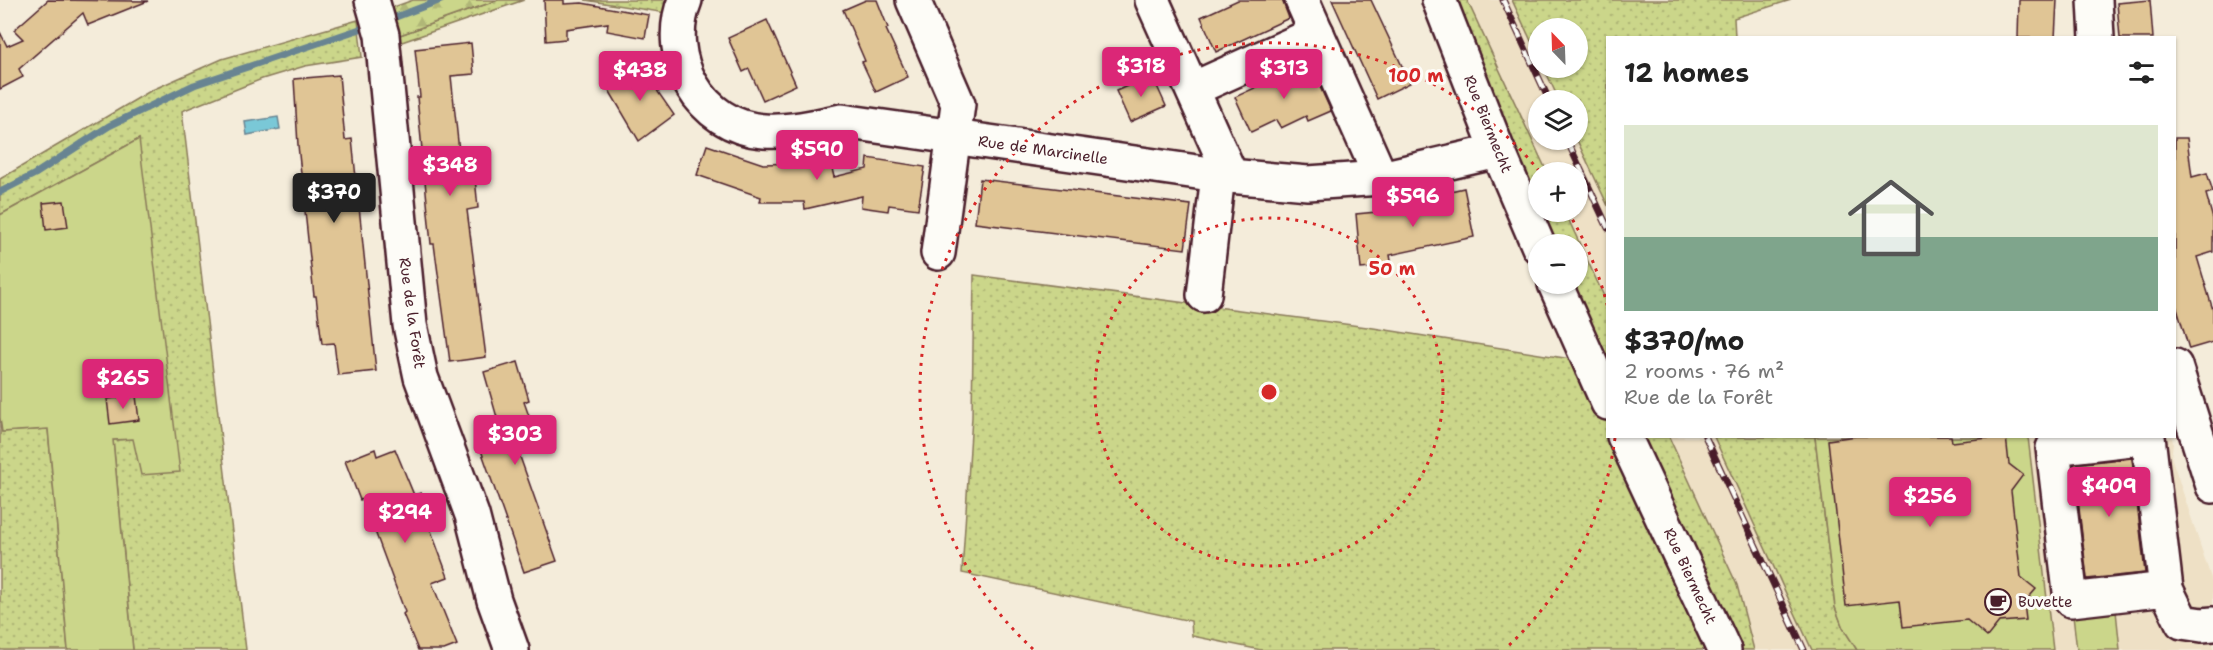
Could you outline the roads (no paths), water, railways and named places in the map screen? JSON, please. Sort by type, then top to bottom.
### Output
[{"type":"street","name":"Rue de la Forêt","points":[[372,0],[382,35],[410,325],[421,377],[472,515],[494,600],[512,650]]},
{"type":"street","name":"Rue de Marcinelle","points":[[685,0],[680,12],[677,35],[680,59],[688,80],[701,100],[719,115],[740,126],[763,131],[786,131],[842,121],[1224,176],[1308,183],[1381,178],[1498,151]]},
{"type":"street","points":[[913,0],[958,104],[938,253]]},
{"type":"street","points":[[1152,0],[1193,89],[1224,176],[1204,295]]},
{"type":"street","points":[[1302,0],[1381,178]]},
{"type":"street","name":"Rue Biermecht","points":[[1439,0],[1498,151],[1533,234]]},
{"type":"street","points":[[2095,0],[2097,36]]},
{"type":"street","points":[[1193,89],[1317,33]]},
{"type":"street","points":[[1559,294],[1606,399]]},
{"type":"street","points":[[2176,369],[2213,486]]},
{"type":"street","name":"Rue Biermecht","points":[[1625,438],[1724,650]]},
{"type":"street","points":[[2139,438],[2053,448],[2071,600],[2166,589]]},
{"type":"street","points":[[2148,438],[2166,589],[2182,622],[2213,624]]},
{"type":"water","points":[[278,117],[280,129],[247,135],[245,122]]},
{"type":"waterway","points":[[393,18],[441,0]]},
{"type":"waterway","points":[[0,192],[35,174],[109,126],[194,85],[360,29]]},
{"type":"railway","points":[[1503,0],[1544,90]]},
{"type":"railway","points":[[1572,150],[1606,224]]},
{"type":"railway","points":[[1706,438],[1804,650]]},
{"type":"place","name":"Buvette","points":[[1998,602]]}]
